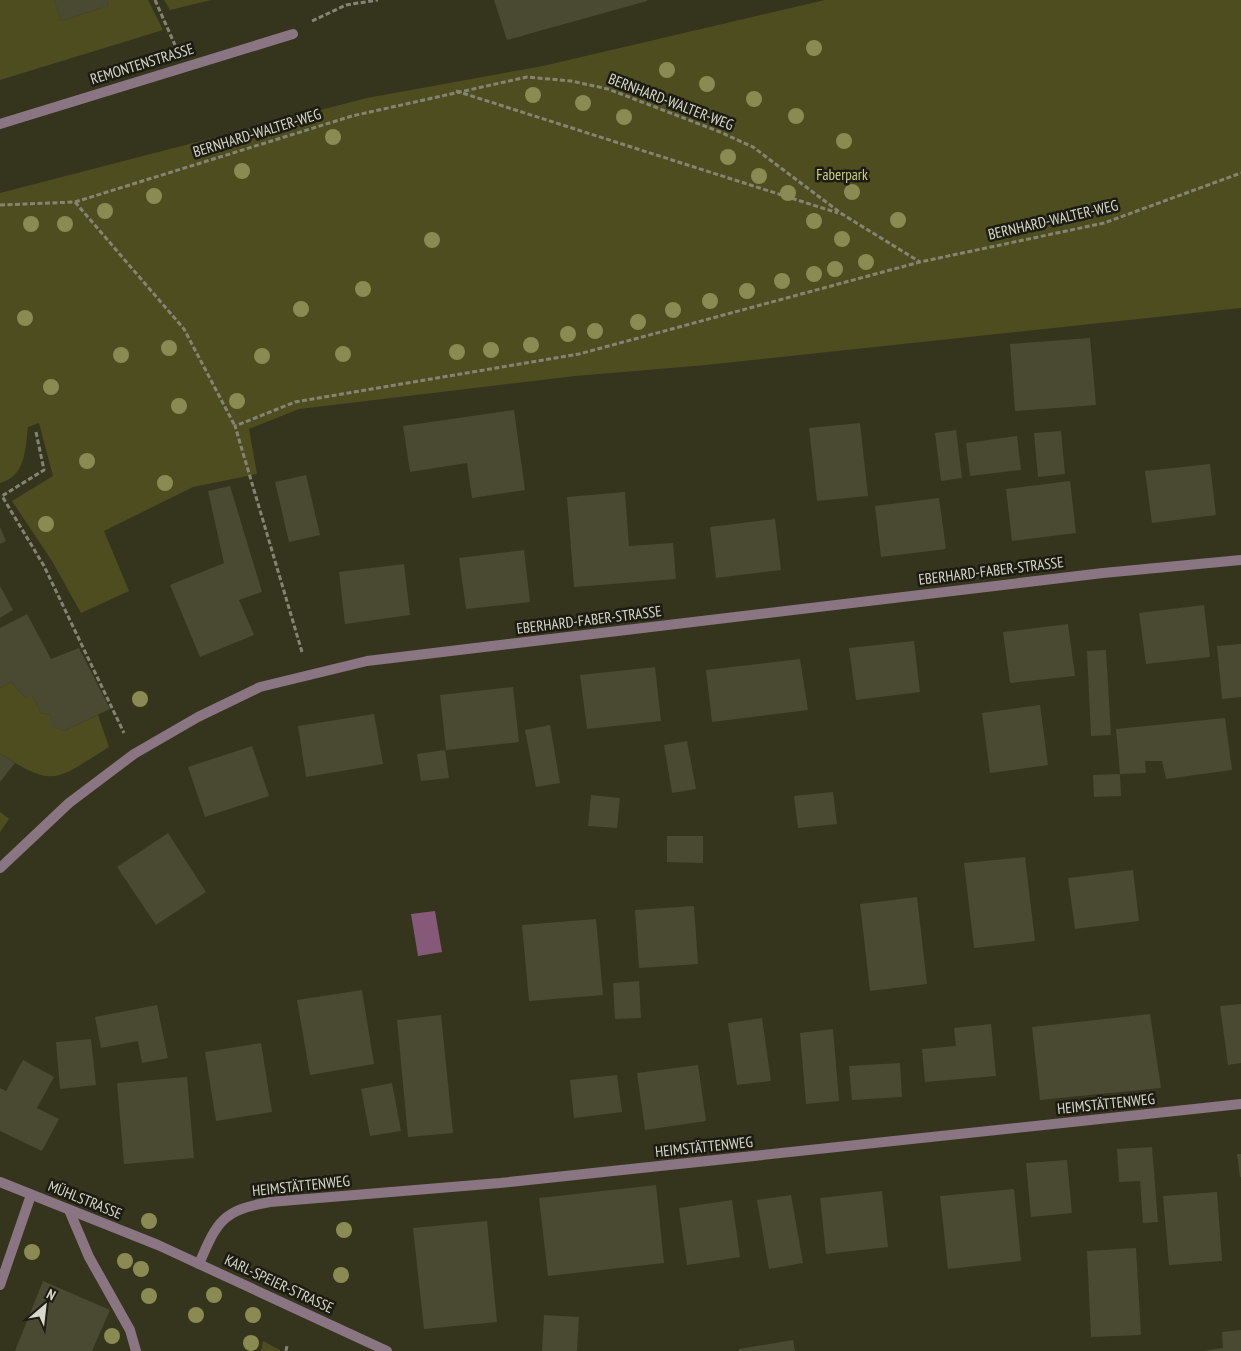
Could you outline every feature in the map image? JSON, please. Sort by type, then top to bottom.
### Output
[{"type":"street","name":"REMONTENSTRASSE","points":[[0,124],[293,34]]},
{"type":"street","name":"EBERHARD-FABER-STRASSE","points":[[0,868],[69,803],[134,754],[198,717],[260,688],[308,674],[367,661],[1103,573],[1241,560]]},
{"type":"street","name":"HEIMSTÄTTENWEG","points":[[199,1264],[217,1227],[225,1218],[248,1206],[270,1202],[520,1181],[1241,1104]]},
{"type":"street","name":"MÜHLSTRASSE","points":[[0,1182],[158,1246]]},
{"type":"street","points":[[0,1285],[32,1195]]},
{"type":"street","points":[[69,1210],[89,1257],[130,1330],[136,1351]]},
{"type":"street","name":"KARL-SPEIER-STRASSE","points":[[158,1246],[387,1351]]},
{"type":"path","points":[[155,0],[162,12],[183,68]]},
{"type":"path","points":[[293,34],[317,17],[346,5],[378,0]]},
{"type":"path","name":"BERNHARD-WALTER-WEG","points":[[0,205],[75,202],[352,116],[455,91],[527,77],[570,81],[608,89],[720,132],[753,147],[842,214],[920,262],[1104,223],[1241,173]]},
{"type":"path","points":[[455,91],[842,214]]},
{"type":"path","points":[[75,202],[184,329],[235,426],[308,674]]},
{"type":"path","points":[[235,426],[294,402],[579,354],[920,262]]},
{"type":"path","points":[[36,432],[44,470],[1,496],[44,566],[134,754]]},
{"type":"path","points":[[286,1351],[287,1346]]},
{"type":"green space","points":[[0,0],[54,0],[61,21],[108,6],[107,0],[148,0],[163,30],[0,80]]},
{"type":"green space","points":[[164,0],[211,0],[170,10]]},
{"type":"green space","name":"Faberpark","points":[[825,0],[1241,0],[1241,308],[706,365],[575,376],[299,409],[249,429],[257,474],[193,487],[104,531],[129,591],[81,613],[52,561],[12,501],[53,476],[39,423],[28,427],[23,461],[15,475],[9,480],[0,483],[0,193],[367,98],[543,66]]},
{"type":"green space","points":[[11,682],[25,697],[32,695],[41,713],[51,715],[50,725],[64,731],[98,715],[109,747],[78,767],[56,776],[45,776],[18,765],[0,753],[0,688]]},
{"type":"green space","points":[[0,812],[9,819],[0,832]]},
{"type":"green space","points":[[263,1341],[280,1350],[280,1351],[261,1351]]},
{"type":"shaded area","points":[[435,911],[442,952],[418,956],[411,914]]},
{"type":"building","points":[[54,0],[107,0],[108,6],[61,21]]},
{"type":"building","points":[[494,0],[647,0],[647,1],[507,40]]},
{"type":"building","points":[[1090,338],[1096,405],[1015,411],[1010,344]]},
{"type":"building","points":[[514,410],[525,490],[472,498],[467,463],[410,472],[403,426]]},
{"type":"building","points":[[860,423],[868,496],[817,501],[809,428]]},
{"type":"building","points":[[956,430],[962,478],[941,481],[935,433]]},
{"type":"building","points":[[1061,431],[1065,474],[1038,477],[1034,433]]},
{"type":"building","points":[[1017,436],[1021,470],[970,476],[966,443]]},
{"type":"building","points":[[1210,464],[1216,515],[1152,523],[1145,471]]},
{"type":"building","points":[[306,475],[320,535],[289,542],[275,482]]},
{"type":"building","points":[[1070,481],[1076,533],[1012,541],[1006,489]]},
{"type":"building","points":[[230,486],[262,592],[239,600],[254,635],[200,657],[170,585],[224,563],[208,491]]},
{"type":"building","points":[[625,492],[629,546],[673,543],[676,579],[574,587],[567,497]]},
{"type":"building","points":[[939,498],[946,549],[881,557],[875,506]]},
{"type":"building","points":[[775,519],[781,570],[716,578],[710,527]]},
{"type":"building","points":[[0,527],[6,541],[0,544]]},
{"type":"building","points":[[524,550],[530,602],[466,609],[459,558]]},
{"type":"building","points":[[404,564],[410,615],[345,624],[339,572]]},
{"type":"building","points":[[0,586],[13,610],[0,618]]},
{"type":"building","points":[[1204,605],[1210,657],[1146,664],[1139,613]]},
{"type":"building","points":[[27,614],[51,659],[79,648],[110,709],[64,731],[49,725],[51,715],[41,713],[32,695],[26,698],[11,682],[0,688],[0,628]]},
{"type":"building","points":[[1068,624],[1075,676],[1010,683],[1003,632]]},
{"type":"building","points":[[914,641],[920,692],[856,700],[849,648]]},
{"type":"building","points":[[1241,644],[1241,697],[1222,699],[1217,646]]},
{"type":"building","points":[[1106,650],[1111,735],[1091,736],[1087,651]]},
{"type":"building","points":[[800,659],[808,710],[712,722],[706,670]]},
{"type":"building","points":[[655,667],[661,721],[587,729],[580,675]]},
{"type":"building","points":[[513,687],[519,742],[446,750],[440,695]]},
{"type":"building","points":[[1040,705],[1048,765],[990,773],[982,713]]},
{"type":"building","points":[[374,714],[383,764],[306,777],[298,726]]},
{"type":"building","points":[[1225,718],[1232,770],[1166,779],[1162,761],[1145,761],[1146,773],[1120,774],[1116,729]]},
{"type":"building","points":[[550,725],[560,783],[536,787],[525,730]]},
{"type":"building","points":[[687,741],[696,789],[672,793],[664,745]]},
{"type":"building","points":[[252,746],[269,796],[205,817],[188,767]]},
{"type":"building","points":[[445,750],[449,778],[421,781],[417,754]]},
{"type":"building","points":[[0,753],[15,763],[0,782]]},
{"type":"building","points":[[1120,774],[1121,796],[1094,797],[1093,775]]},
{"type":"building","points":[[833,792],[837,824],[798,828],[794,796]]},
{"type":"building","points":[[591,795],[620,798],[617,828],[588,826]]},
{"type":"building","points":[[168,833],[206,892],[156,925],[117,867]]},
{"type":"building","points":[[667,836],[703,836],[703,863],[667,862]]},
{"type":"building","points":[[1025,857],[1035,941],[974,948],[964,863]]},
{"type":"building","points":[[1133,870],[1139,921],[1075,929],[1068,878]]},
{"type":"building","points":[[917,897],[927,984],[870,991],[860,904]]},
{"type":"building","points":[[694,906],[698,964],[639,968],[635,910]]},
{"type":"building","points":[[596,919],[603,995],[529,1001],[522,925]]},
{"type":"building","points":[[639,981],[641,1018],[615,1019],[613,983]]},
{"type":"building","points":[[362,990],[374,1064],[310,1075],[297,1000]]},
{"type":"building","points":[[1241,1004],[1241,1063],[1228,1065],[1220,1006]]},
{"type":"building","points":[[157,1005],[168,1058],[142,1063],[138,1041],[101,1048],[95,1017]]},
{"type":"building","points":[[1150,1014],[1161,1088],[1040,1100],[1032,1027]]},
{"type":"building","points":[[441,1015],[453,1133],[408,1137],[397,1020]]},
{"type":"building","points":[[762,1018],[771,1081],[737,1085],[728,1023]]},
{"type":"building","points":[[991,1024],[996,1076],[925,1082],[922,1049],[956,1046],[954,1028]]},
{"type":"building","points":[[833,1029],[839,1101],[806,1104],[800,1033]]},
{"type":"building","points":[[91,1039],[96,1085],[60,1089],[56,1042]]},
{"type":"building","points":[[261,1043],[272,1112],[216,1121],[205,1052]]},
{"type":"building","points":[[23,1060],[54,1077],[37,1108],[59,1119],[42,1151],[0,1131],[0,1088],[6,1091]]},
{"type":"building","points":[[900,1063],[902,1097],[852,1100],[849,1066]]},
{"type":"building","points":[[698,1065],[706,1121],[645,1130],[637,1073]]},
{"type":"building","points":[[617,1075],[622,1112],[574,1118],[570,1080]]},
{"type":"building","points":[[187,1077],[194,1158],[124,1164],[117,1083]]},
{"type":"building","points":[[392,1083],[401,1131],[370,1136],[361,1089]]},
{"type":"building","points":[[1152,1147],[1158,1222],[1143,1223],[1140,1181],[1119,1182],[1117,1149]]},
{"type":"building","points":[[1237,1154],[1241,1154],[1241,1177],[1240,1177]]},
{"type":"building","points":[[1067,1160],[1072,1213],[1031,1217],[1026,1163]]},
{"type":"building","points":[[656,1185],[664,1263],[548,1276],[539,1198]]},
{"type":"building","points":[[1014,1189],[1021,1261],[948,1269],[940,1196]]},
{"type":"building","points":[[882,1191],[888,1247],[826,1254],[820,1198]]},
{"type":"building","points":[[1217,1192],[1222,1261],[1169,1265],[1163,1196]]},
{"type":"building","points":[[791,1195],[803,1263],[769,1269],[757,1200]]},
{"type":"building","points":[[732,1200],[740,1257],[687,1265],[679,1208]]},
{"type":"building","points":[[487,1221],[497,1322],[424,1329],[413,1228]]},
{"type":"building","points":[[1136,1248],[1141,1335],[1091,1337],[1087,1251]]},
{"type":"building","points":[[43,1281],[110,1310],[92,1351],[15,1351]]},
{"type":"building","points":[[544,1315],[579,1317],[577,1351],[542,1351]]},
{"type":"building","points":[[1241,1330],[1241,1351],[1203,1351],[1223,1348],[1222,1332]]},
{"type":"building","points":[[793,1340],[795,1351],[739,1351],[739,1349]]}]
